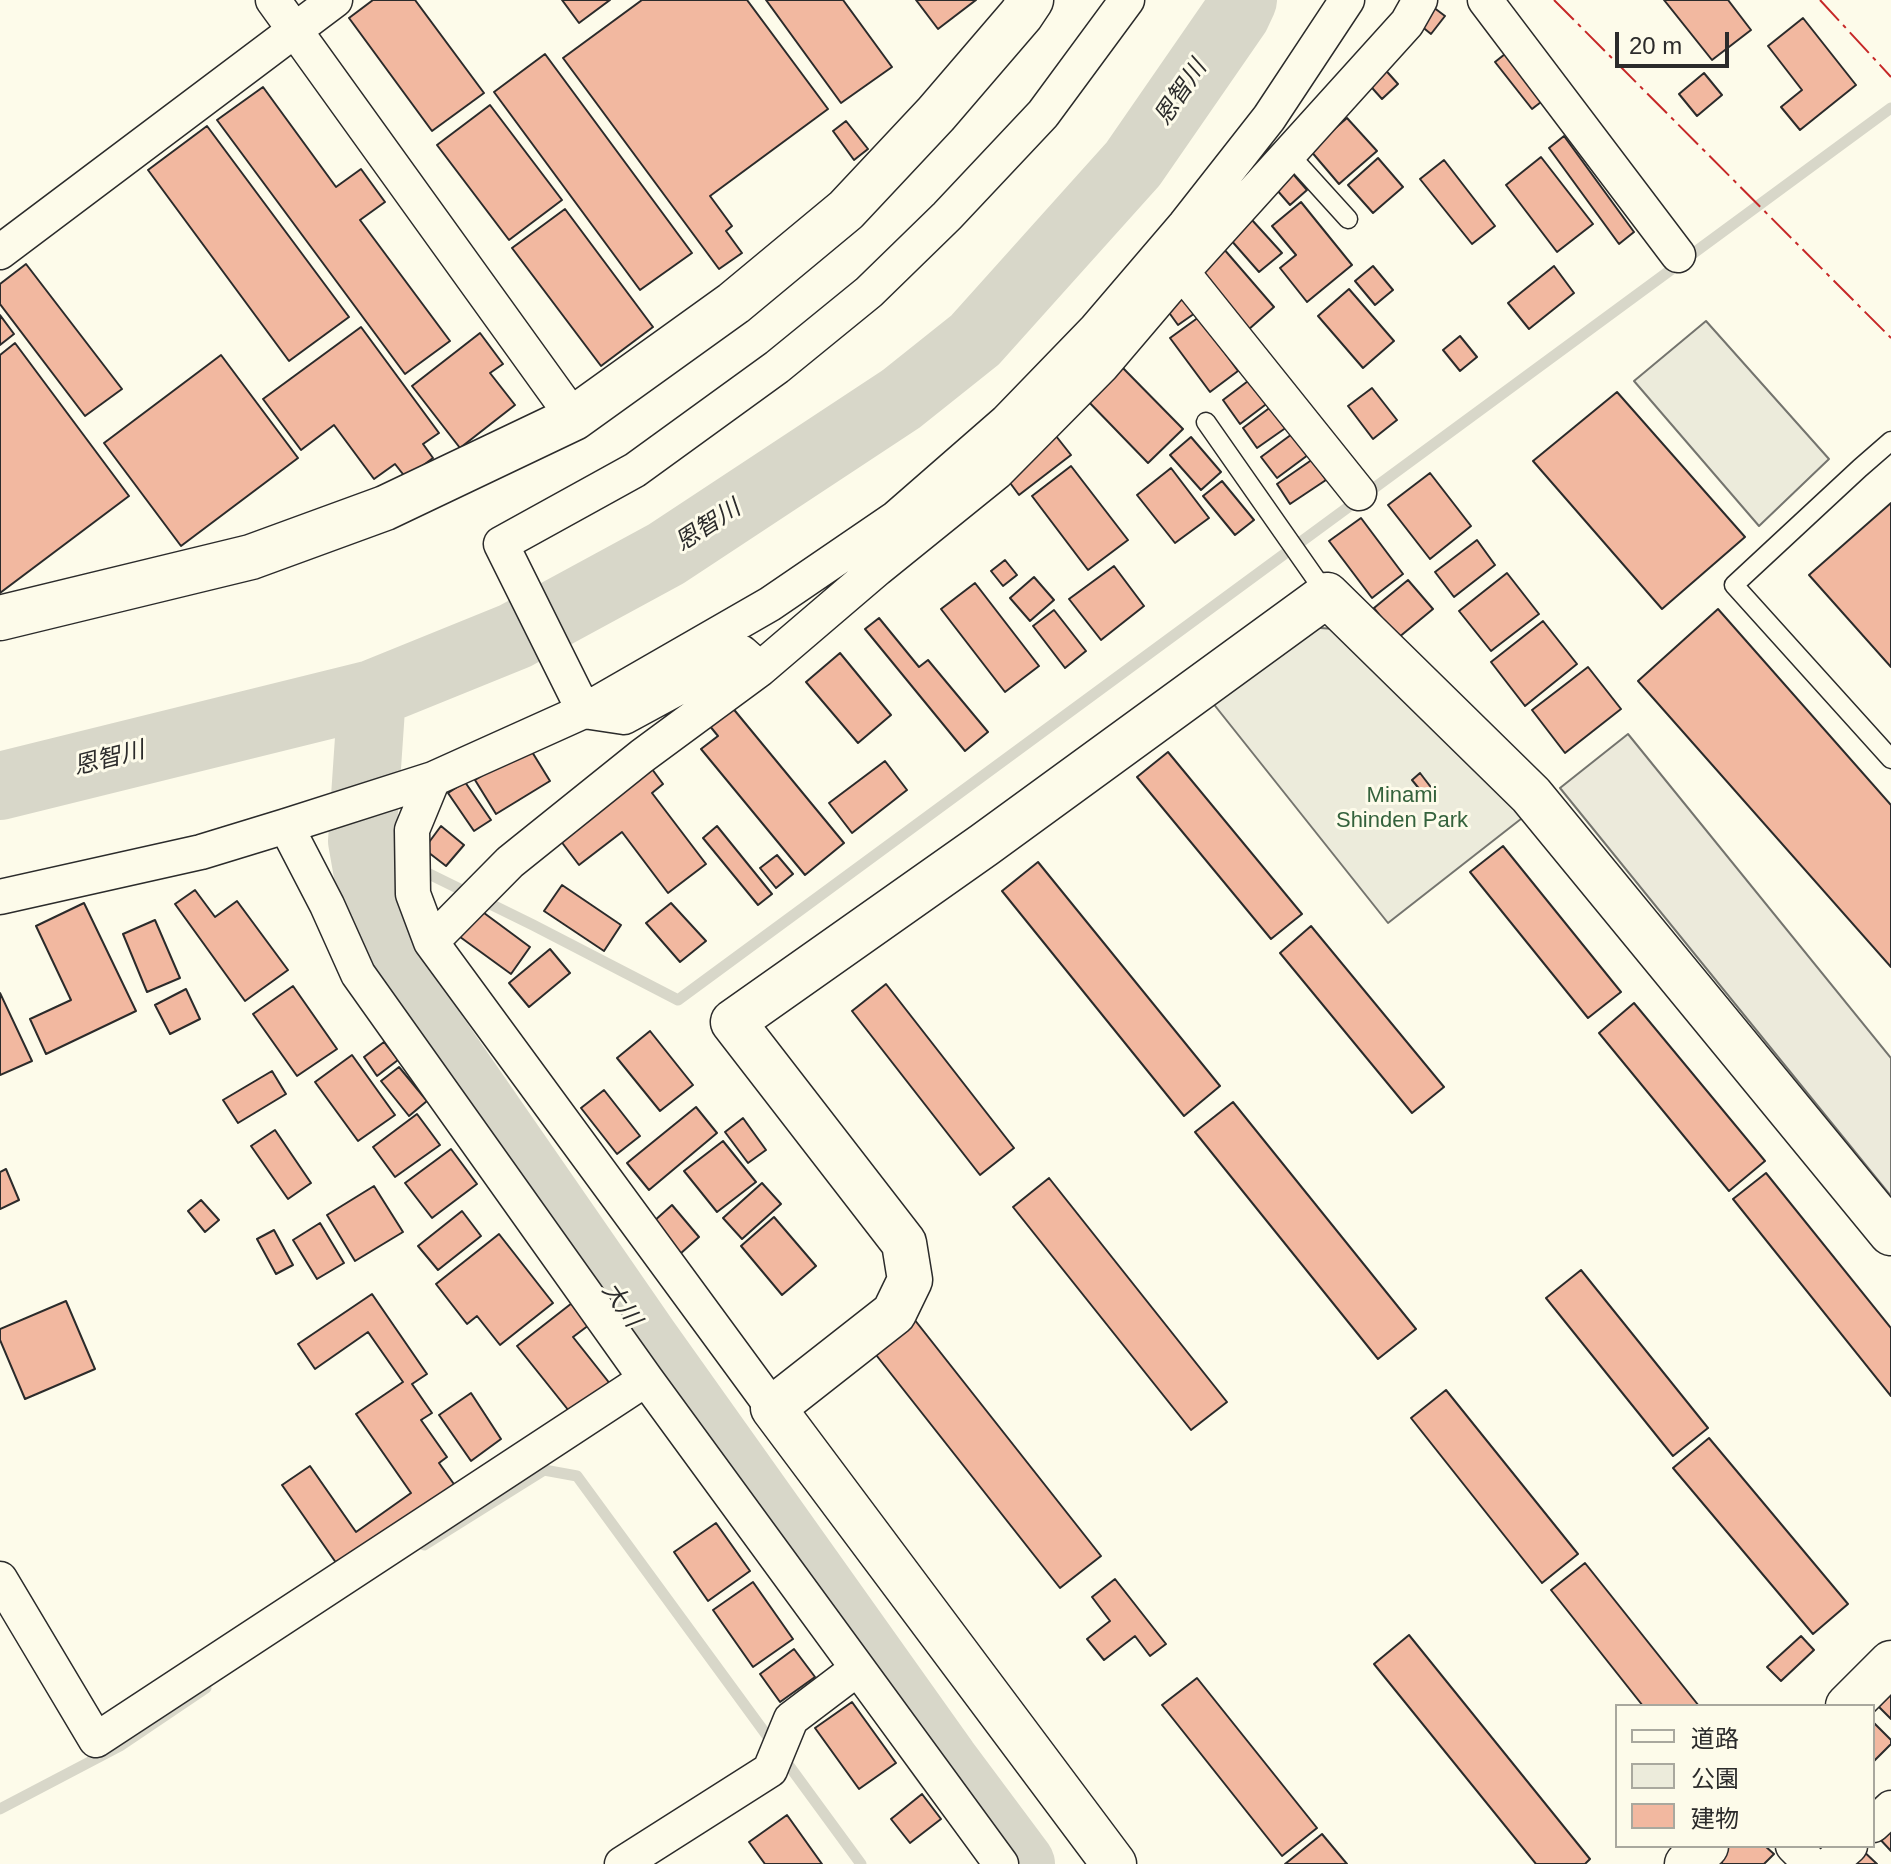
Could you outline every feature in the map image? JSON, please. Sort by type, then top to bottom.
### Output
[{"type":"street","points":[[273,0],[574,418]]},
{"type":"street","points":[[0,252],[335,0]]},
{"type":"street","points":[[0,618],[251,557],[385,508],[574,418],[734,303],[846,210],[936,114],[1031,0]]},
{"type":"street","points":[[584,711],[501,544],[635,470],[777,367],[869,292],[947,216],[1043,114],[1127,0]]},
{"type":"street","points":[[0,897],[201,852],[433,779],[584,711],[770,604],[896,518],[1006,422],[1096,329],[1185,225],[1269,118],[1347,0]]},
{"type":"street","points":[[431,942],[510,862],[642,756],[760,669],[997,472],[1102,366],[1182,272],[1407,23],[1420,0]]},
{"type":"street","points":[[1485,0],[1678,255]]},
{"type":"street","points":[[1182,272],[1359,493]]},
{"type":"street","points":[[773,1408],[894,1313],[910,1280],[904,1243],[733,1022],[984,845],[1316,579],[1531,795],[1891,1233]]},
{"type":"street","points":[[584,711],[624,717],[742,653],[760,669]]},
{"type":"street","points":[[433,779],[412,830],[413,894],[431,942],[773,1408],[1114,1864]]},
{"type":"street","points":[[286,826],[358,974],[646,1379],[1001,1864]]},
{"type":"street","points":[[0,1579],[96,1740],[646,1379]]},
{"type":"street","points":[[1850,1704],[1891,1663]]},
{"type":"street","points":[[622,1864],[770,1770],[791,1719],[857,1669]]},
{"type":"street","points":[[1875,1823],[1891,1808]]},
{"type":"street","points":[[1687,1864],[1704,1848]]},
{"type":"street","points":[[1795,1848],[1811,1864]]},
{"type":"street","points":[[1830,1864],[1848,1848]]},
{"type":"lane","points":[[1289,154],[1348,219]]},
{"type":"lane","points":[[1206,422],[1316,579]]},
{"type":"lane","points":[[1891,441],[1734,585],[1891,759]]},
{"type":"green space","points":[[1706,321],[1829,459],[1759,526],[1634,381]]},
{"type":"green space","name":"Minami Shinden Park","points":[[1306,627],[1335,629],[1526,815],[1388,923],[1212,702]]},
{"type":"shaded area","points":[[1628,734],[1891,1058],[1891,1196],[1560,788]]},
{"type":"building","points":[[373,0],[415,0],[484,93],[432,131],[349,18]]},
{"type":"building","points":[[562,0],[610,0],[579,23]]},
{"type":"building","points":[[642,0],[747,0],[828,109],[710,196],[732,226],[726,231],[742,253],[719,269],[563,58]]},
{"type":"building","points":[[766,0],[843,0],[892,67],[841,103]]},
{"type":"building","points":[[916,0],[976,0],[938,29]]},
{"type":"building","points":[[1664,0],[1728,0],[1751,30],[1712,60]]},
{"type":"building","points":[[1429,4],[1445,16],[1431,34],[1415,21]]},
{"type":"building","points":[[1803,18],[1856,85],[1800,130],[1781,107],[1802,90],[1768,46]]},
{"type":"building","points":[[545,54],[692,253],[640,290],[494,92]]},
{"type":"building","points":[[1505,54],[1541,102],[1532,109],[1495,62]]},
{"type":"building","points":[[1381,65],[1398,84],[1382,99],[1365,80]]},
{"type":"building","points":[[1704,73],[1722,95],[1697,116],[1679,94]]},
{"type":"building","points":[[263,87],[336,187],[361,169],[385,202],[360,220],[450,341],[405,374],[217,120]]},
{"type":"building","points":[[490,105],[562,200],[509,240],[437,145]]},
{"type":"building","points":[[1347,118],[1377,151],[1339,184],[1310,150]]},
{"type":"building","points":[[846,121],[868,149],[854,160],[833,131]]},
{"type":"building","points":[[207,126],[349,317],[289,361],[148,170]]},
{"type":"building","points":[[1564,136],[1634,232],[1619,244],[1549,148]]},
{"type":"building","points":[[1541,157],[1593,224],[1557,252],[1506,185]]},
{"type":"building","points":[[1378,158],[1403,187],[1373,213],[1348,185]]},
{"type":"building","points":[[1444,160],[1495,226],[1472,244],[1420,179]]},
{"type":"building","points":[[1287,167],[1307,190],[1290,205],[1270,182]]},
{"type":"building","points":[[1301,202],[1352,265],[1307,302],[1280,268],[1296,255],[1272,226]]},
{"type":"building","points":[[565,209],[653,327],[601,366],[512,248]]},
{"type":"building","points":[[1252,220],[1282,253],[1259,272],[1230,239]]},
{"type":"building","points":[[1223,248],[1274,307],[1248,330],[1197,271]]},
{"type":"building","points":[[26,264],[122,389],[85,416],[0,304],[0,284]]},
{"type":"building","points":[[1373,266],[1393,290],[1375,305],[1355,281]]},
{"type":"building","points":[[1554,266],[1574,293],[1529,329],[1508,303]]},
{"type":"building","points":[[1349,289],[1394,341],[1363,368],[1318,316]]},
{"type":"building","points":[[1184,292],[1198,311],[1178,325],[1165,307]]},
{"type":"building","points":[[0,315],[14,334],[0,345]]},
{"type":"building","points":[[1199,317],[1238,371],[1210,392],[1170,338]]},
{"type":"building","points":[[361,327],[439,433],[423,444],[433,458],[406,478],[395,464],[374,479],[334,425],[301,450],[263,399]]},
{"type":"building","points":[[480,333],[503,364],[490,373],[515,405],[460,448],[412,386]]},
{"type":"building","points":[[1460,336],[1477,357],[1460,371],[1443,350]]},
{"type":"building","points":[[15,343],[129,496],[0,593],[0,355]]},
{"type":"building","points":[[221,355],[298,458],[181,546],[104,443]]},
{"type":"building","points":[[1119,364],[1183,429],[1148,463],[1085,398]]},
{"type":"building","points":[[1252,378],[1269,402],[1240,424],[1223,400]]},
{"type":"building","points":[[1372,388],[1397,420],[1373,439],[1348,406]]},
{"type":"building","points":[[1617,392],[1745,537],[1662,609],[1533,461]]},
{"type":"building","points":[[1272,406],[1287,427],[1257,448],[1243,428]]},
{"type":"building","points":[[1292,434],[1308,455],[1277,478],[1261,457]]},
{"type":"building","points":[[1056,436],[1071,455],[1019,495],[1005,476]]},
{"type":"building","points":[[1191,437],[1221,472],[1201,490],[1170,455]]},
{"type":"building","points":[[1313,459],[1326,480],[1290,504],[1277,484]]},
{"type":"building","points":[[1071,466],[1128,540],[1088,570],[1032,496]]},
{"type":"building","points":[[1171,468],[1209,518],[1175,543],[1137,495]]},
{"type":"building","points":[[1430,473],[1471,526],[1430,559],[1388,505]]},
{"type":"building","points":[[1222,481],[1254,520],[1235,535],[1203,496]]},
{"type":"building","points":[[1891,503],[1891,667],[1809,575]]},
{"type":"building","points":[[1361,518],[1403,574],[1372,598],[1329,541]]},
{"type":"building","points":[[1477,540],[1495,565],[1454,597],[1435,572]]},
{"type":"building","points":[[1005,560],[1017,575],[1003,586],[991,571]]},
{"type":"building","points":[[1114,566],[1144,606],[1101,640],[1069,599]]},
{"type":"building","points":[[1507,573],[1539,614],[1491,651],[1459,611]]},
{"type":"building","points":[[1034,577],[1054,600],[1030,621],[1010,598]]},
{"type":"building","points":[[1408,580],[1433,609],[1398,638],[1374,608]]},
{"type":"building","points":[[975,583],[1039,666],[1005,692],[941,609]]},
{"type":"building","points":[[1718,609],[1891,805],[1891,967],[1638,681]]},
{"type":"building","points":[[1054,610],[1086,651],[1065,668],[1033,626]]},
{"type":"building","points":[[879,618],[919,667],[928,660],[988,732],[965,751],[865,629]]},
{"type":"building","points":[[1543,621],[1577,664],[1525,706],[1491,662]]},
{"type":"building","points":[[840,653],[891,715],[858,743],[806,682]]},
{"type":"building","points":[[1588,667],[1621,709],[1565,753],[1532,710]]},
{"type":"building","points":[[731,706],[844,843],[805,875],[701,749],[718,736],[709,725]]},
{"type":"building","points":[[529,747],[550,781],[496,814],[475,780]]},
{"type":"building","points":[[1168,752],[1302,914],[1271,939],[1137,777]]},
{"type":"building","points":[[885,761],[907,790],[852,833],[829,803]]},
{"type":"building","points":[[649,765],[663,784],[652,793],[706,864],[668,893],[622,832],[579,865],[557,836]]},
{"type":"building","points":[[1420,773],[1433,790],[1425,796],[1412,780]]},
{"type":"building","points":[[465,782],[491,820],[474,831],[448,793]]},
{"type":"building","points":[[441,826],[464,845],[446,866],[424,849]]},
{"type":"building","points":[[717,826],[772,894],[758,905],[703,838]]},
{"type":"building","points":[[1503,846],[1621,992],[1588,1018],[1470,872]]},
{"type":"building","points":[[777,855],[793,874],[776,888],[760,868]]},
{"type":"building","points":[[1038,862],[1220,1086],[1184,1116],[1002,891]]},
{"type":"building","points":[[562,885],[621,925],[604,951],[544,911]]},
{"type":"building","points":[[195,890],[215,917],[237,901],[288,970],[245,1001],[175,904]]},
{"type":"building","points":[[84,903],[136,1011],[46,1054],[30,1019],[71,1000],[36,926]]},
{"type":"building","points":[[671,903],[706,941],[680,962],[646,923]]},
{"type":"building","points":[[476,907],[530,947],[511,974],[456,934]]},
{"type":"building","points":[[155,920],[180,978],[147,992],[123,934]]},
{"type":"building","points":[[1311,926],[1444,1087],[1412,1113],[1280,953]]},
{"type":"building","points":[[550,949],[570,973],[529,1007],[509,983]]},
{"type":"building","points":[[886,984],[1014,1148],[980,1175],[852,1011]]},
{"type":"building","points":[[293,986],[337,1049],[297,1076],[253,1014]]},
{"type":"building","points":[[186,989],[200,1019],[170,1034],[155,1005]]},
{"type":"building","points":[[0,993],[32,1061],[0,1075]]},
{"type":"building","points":[[1634,1003],[1765,1161],[1729,1191],[1599,1033]]},
{"type":"building","points":[[650,1031],[693,1085],[660,1111],[617,1058]]},
{"type":"building","points":[[384,1042],[398,1060],[377,1076],[364,1057]]},
{"type":"building","points":[[352,1055],[395,1115],[358,1141],[315,1082]]},
{"type":"building","points":[[399,1067],[427,1101],[409,1116],[381,1081]]},
{"type":"building","points":[[272,1071],[286,1094],[238,1123],[223,1100]]},
{"type":"building","points":[[604,1090],[640,1136],[617,1154],[581,1108]]},
{"type":"building","points":[[1233,1102],[1416,1329],[1378,1359],[1195,1132]]},
{"type":"building","points":[[696,1107],[717,1133],[649,1190],[627,1163]]},
{"type":"building","points":[[417,1114],[440,1145],[395,1177],[373,1147]]},
{"type":"building","points":[[743,1118],[766,1150],[748,1163],[725,1132]]},
{"type":"building","points":[[275,1130],[311,1183],[288,1199],[251,1146]]},
{"type":"building","points":[[723,1141],[756,1182],[717,1212],[684,1171]]},
{"type":"building","points":[[451,1149],[477,1184],[432,1218],[405,1183]]},
{"type":"building","points":[[6,1169],[19,1200],[0,1209],[0,1172]]},
{"type":"building","points":[[1766,1173],[1891,1328],[1891,1396],[1733,1199]]},
{"type":"building","points":[[1049,1178],[1227,1402],[1191,1430],[1013,1207]]},
{"type":"building","points":[[762,1183],[781,1204],[742,1239],[723,1218]]},
{"type":"building","points":[[374,1186],[403,1232],[355,1261],[327,1215]]},
{"type":"building","points":[[201,1200],[219,1220],[205,1232],[188,1211]]},
{"type":"building","points":[[672,1205],[699,1237],[680,1254],[653,1222]]},
{"type":"building","points":[[462,1211],[481,1236],[438,1270],[418,1246]]},
{"type":"building","points":[[774,1217],[816,1266],[782,1295],[741,1246]]},
{"type":"building","points":[[320,1223],[344,1263],[317,1279],[293,1240]]},
{"type":"building","points":[[274,1230],[293,1265],[276,1274],[257,1239]]},
{"type":"building","points":[[499,1234],[553,1303],[500,1345],[477,1316],[467,1324],[436,1284]]},
{"type":"building","points":[[1581,1270],[1708,1428],[1673,1456],[1546,1298]]},
{"type":"building","points":[[372,1294],[427,1374],[412,1384],[432,1413],[421,1420],[447,1457],[439,1463],[456,1487],[339,1567],[282,1485],[310,1466],[356,1532],[411,1493],[356,1414],[403,1382],[368,1332],[315,1369],[298,1344]]},
{"type":"building","points":[[66,1301],[95,1369],[25,1399],[0,1340],[0,1329]]},
{"type":"building","points":[[572,1303],[589,1325],[573,1337],[611,1385],[573,1416],[517,1346]]},
{"type":"building","points":[[914,1319],[1101,1556],[1060,1588],[873,1351]]},
{"type":"building","points":[[1446,1390],[1578,1554],[1542,1583],[1411,1418]]},
{"type":"building","points":[[471,1393],[501,1439],[471,1461],[439,1415]]},
{"type":"building","points":[[1709,1438],[1848,1604],[1813,1634],[1673,1468]]},
{"type":"building","points":[[716,1523],[750,1571],[708,1601],[674,1552]]},
{"type":"building","points":[[1585,1563],[1697,1704],[1641,1704],[1551,1590]]},
{"type":"building","points":[[1115,1579],[1166,1644],[1150,1656],[1135,1636],[1104,1660],[1087,1639],[1110,1621],[1092,1597]]},
{"type":"building","points":[[753,1582],[793,1639],[753,1667],[713,1610]]},
{"type":"building","points":[[1409,1635],[1590,1859],[1585,1864],[1536,1864],[1374,1664]]},
{"type":"building","points":[[1801,1636],[1814,1650],[1781,1681],[1767,1667]]},
{"type":"building","points":[[794,1649],[815,1677],[780,1702],[760,1674]]},
{"type":"building","points":[[1197,1678],[1317,1828],[1282,1856],[1162,1705]]},
{"type":"building","points":[[1891,1680],[1891,1719],[1871,1699]]},
{"type":"building","points":[[852,1702],[896,1763],[859,1789],[815,1728]]},
{"type":"building","points":[[1875,1724],[1891,1740],[1891,1744],[1875,1760]]},
{"type":"building","points":[[922,1794],[941,1819],[910,1843],[891,1819]]},
{"type":"building","points":[[787,1815],[822,1864],[765,1864],[749,1842]]},
{"type":"building","points":[[1891,1823],[1891,1851],[1877,1836]]},
{"type":"building","points":[[1322,1834],[1347,1864],[1285,1864]]},
{"type":"building","points":[[1720,1848],[1767,1848],[1774,1854],[1764,1864],[1723,1864],[1714,1855]]},
{"type":"building","points":[[1860,1848],[1877,1864],[1842,1864]]},
{"type":"waterway","name":"恩智川","points":[[0,786],[372,694],[515,636],[666,554],[901,399],[975,340],[1133,164],[1236,15],[1243,0]]},
{"type":"waterway","points":[[362,841],[678,1000],[1891,108]]},
{"type":"waterway","name":"大川","points":[[372,694],[362,841],[383,961],[645,1340],[1021,1864]]},
{"type":"waterway","points":[[424,1545],[544,1470],[577,1476],[861,1864]]},
{"type":"waterway","points":[[0,1809],[120,1746],[206,1688]]},
{"type":"power","points":[[1554,0],[1891,338]]},
{"type":"power","points":[[1820,0],[1891,77]]}]
